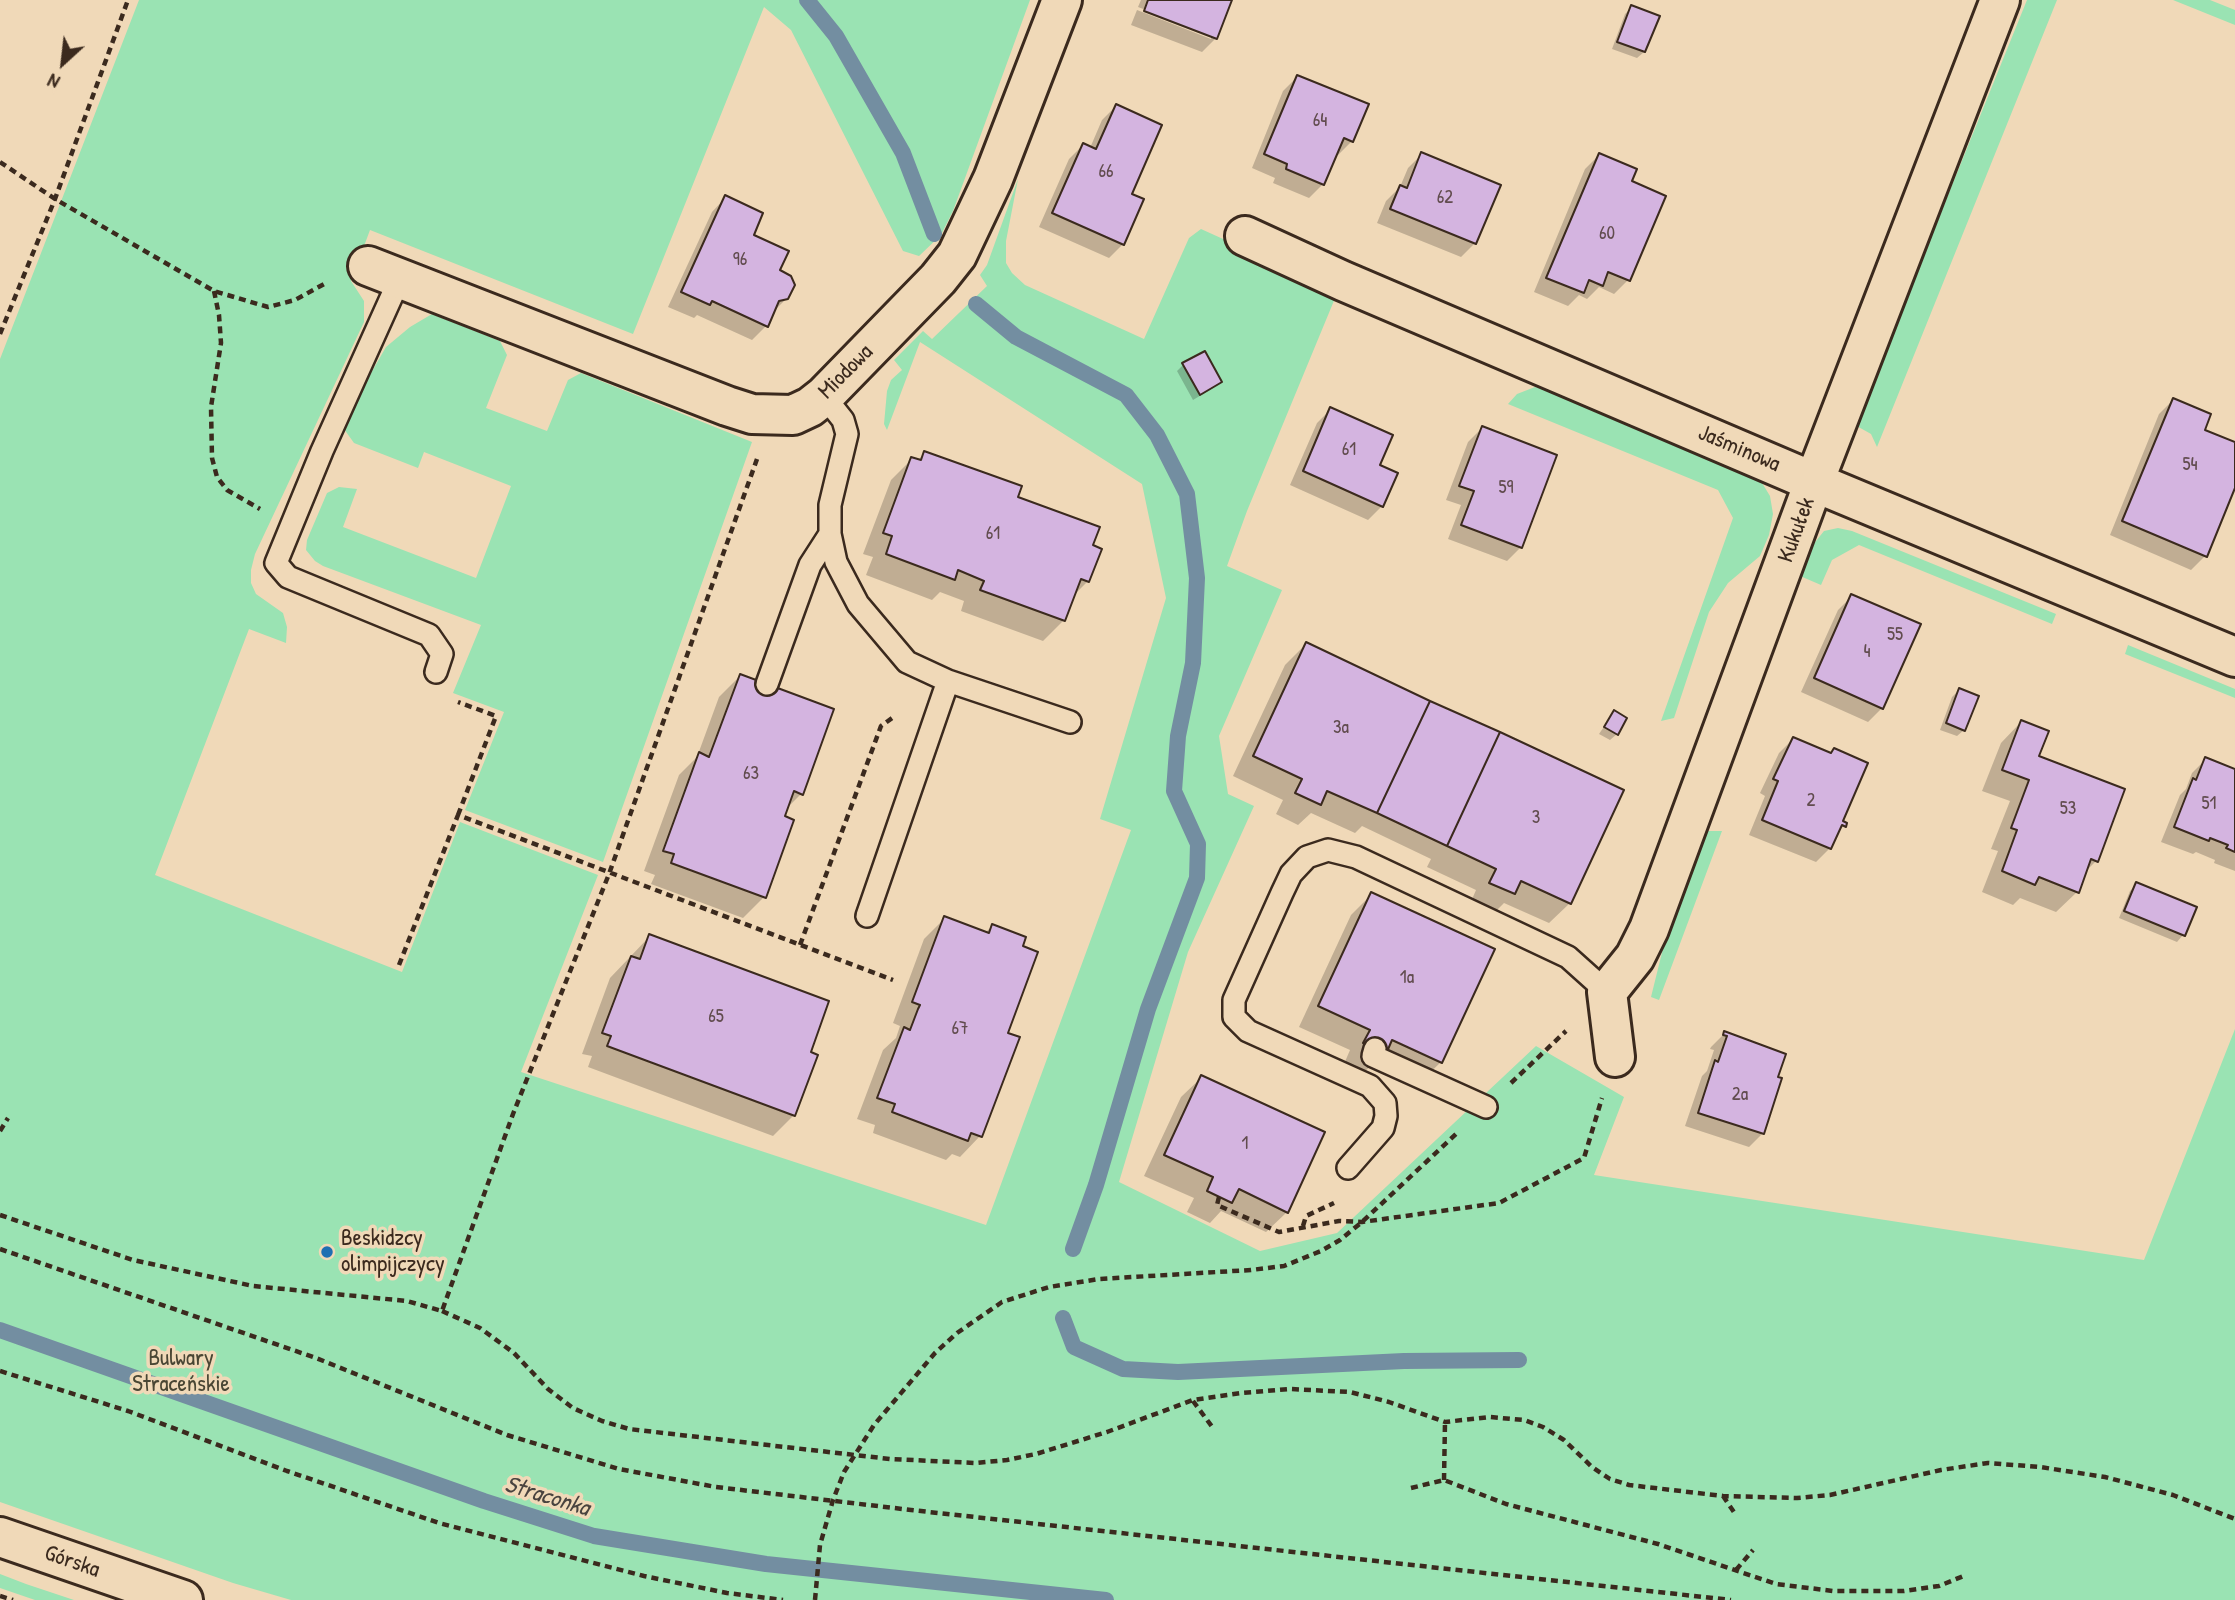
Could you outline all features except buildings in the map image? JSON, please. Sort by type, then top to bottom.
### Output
[{"type":"street","name":"Miodowa","points":[[384,272],[727,406],[752,414],[793,415],[824,396],[938,279],[957,255],[993,178],[1062,0]]},
{"type":"street","name":"Kukułek","points":[[1607,992],[1635,957],[1649,929],[1814,482],[2000,0]]},
{"type":"street","name":"Jaśminowa","points":[[1245,236],[1343,281],[1814,482],[2235,657]]},
{"type":"street","points":[[1607,992],[1615,1057]]},
{"type":"street","name":"Górska","points":[[0,1537],[184,1600]]},
{"type":"lane","points":[[384,272],[276,563],[288,577],[429,635],[442,654],[436,672]]},
{"type":"lane","points":[[824,396],[843,420],[847,434],[830,505],[830,534],[836,562],[858,604],[907,662],[948,681],[1070,722]]},
{"type":"lane","points":[[766,684],[810,565],[830,534]]},
{"type":"lane","points":[[867,916],[948,681]]},
{"type":"lane","points":[[1348,1168],[1383,1128],[1385,1103],[1370,1086],[1248,1031],[1234,1017],[1234,1000],[1291,874],[1307,857],[1328,850],[1356,856],[1568,957],[1607,992]]},
{"type":"lane","points":[[1374,1049],[1373,1056],[1486,1107]]},
{"type":"path","points":[[0,334],[55,199],[128,0]]},
{"type":"path","points":[[0,162],[55,199],[214,291],[268,307],[295,300],[317,289],[343,269],[384,272]]},
{"type":"path","points":[[214,291],[221,343],[211,407],[212,458],[217,477],[228,490],[246,503],[292,523]]},
{"type":"path","points":[[442,1311],[513,1114],[609,873],[772,415]]},
{"type":"path","points":[[800,945],[881,726],[948,681]]},
{"type":"path","points":[[399,965],[496,716],[451,699]]},
{"type":"path","points":[[458,815],[893,980]]},
{"type":"path","points":[[815,1600],[820,1545],[833,1500],[854,1455],[874,1425],[936,1353],[957,1333],[1002,1302],[1049,1287],[1099,1279],[1284,1266],[1321,1251],[1362,1222],[1607,992]]},
{"type":"path","points":[[1219,1197],[1217,1205],[1279,1232],[1339,1220],[1362,1222],[1499,1203],[1584,1158],[1615,1057]]},
{"type":"path","points":[[0,1131],[8,1118]]},
{"type":"path","points":[[0,1215],[133,1259],[239,1283],[407,1301],[442,1311],[480,1328],[513,1353],[548,1389],[573,1408],[629,1429],[936,1463],[1007,1460],[1107,1432],[1193,1401],[1241,1392],[1290,1389],[1350,1392],[1446,1422],[1490,1417],[1524,1420],[1543,1427],[1564,1440],[1592,1467],[1610,1479],[1629,1485],[1723,1496],[1797,1498],[1830,1495],[1941,1470],[1988,1463],[2040,1467],[2105,1478],[2173,1495],[2235,1519]]},
{"type":"path","points":[[0,1249],[316,1358],[507,1435],[619,1469],[716,1487],[1731,1600]]},
{"type":"path","points":[[0,1371],[128,1411],[287,1471],[439,1523],[644,1576],[727,1593],[783,1600]]},
{"type":"path","points":[[1193,1401],[1213,1428]]},
{"type":"path","points":[[1444,1480],[1446,1422]]},
{"type":"path","points":[[1411,1488],[1444,1480],[1506,1504],[1658,1544],[1776,1584],[1833,1591],[1904,1591],[1940,1586],[1966,1575]]},
{"type":"path","points":[[1723,1496],[1736,1515]]},
{"type":"path","points":[[1737,1570],[1753,1550]]},
{"type":"path","points":[[0,1595],[13,1600]]},
{"type":"green space","name":"Bulwary Straceńskie","points":[[139,0],[1030,0],[953,211],[941,235],[919,256],[903,251],[791,30],[764,7],[633,334],[370,230],[351,281],[364,301],[364,322],[255,554],[251,570],[251,583],[256,594],[283,613],[287,627],[286,643],[249,629],[155,875],[402,972],[460,822],[598,875],[521,1072],[986,1225],[1131,830],[1100,819],[1166,598],[1142,484],[920,342],[887,430],[884,424],[887,391],[891,380],[902,370],[894,360],[923,331],[932,339],[987,286],[980,275],[987,265],[1018,179],[1006,241],[1006,263],[1012,273],[1025,285],[1144,339],[1189,238],[1201,229],[1338,291],[1227,566],[1282,590],[1219,736],[1228,794],[1254,806],[1188,952],[1119,1182],[1260,1251],[1337,1233],[1536,1046],[1624,1097],[1594,1175],[2144,1260],[2235,1029],[2235,1600],[291,1600],[233,1583],[0,1502],[0,359]]},
{"type":"green space","points":[[2027,0],[2057,0],[1877,447],[1871,434],[1855,425]]},
{"type":"green space","points":[[2173,0],[2210,0],[2235,10],[2235,25]]},
{"type":"green space","points":[[432,314],[500,341],[507,355],[486,408],[547,431],[568,380],[581,373],[752,442],[603,862],[465,810],[504,712],[453,693],[481,625],[323,566],[306,550],[307,540],[327,493],[339,487],[357,489],[343,527],[476,578],[511,486],[424,452],[418,468],[354,443],[344,429],[349,411],[386,347],[410,327]]},
{"type":"green space","points":[[1535,387],[1584,400],[1759,478],[1770,496],[1773,514],[1769,535],[1760,556],[1728,583],[1709,612],[1674,718],[1661,721],[1733,518],[1718,490],[1508,404],[1517,394]]},
{"type":"green space","points":[[1838,528],[1852,531],[2056,614],[2052,624],[1859,545],[1832,560],[1821,585],[1800,576],[1812,546],[1824,531]]},
{"type":"green space","points":[[2128,645],[2235,689],[2235,698],[2125,654]]},
{"type":"green space","points":[[1704,831],[1722,831],[1659,1000],[1651,997],[1678,888]]},
{"type":"green space","points":[[0,1574],[74,1600],[35,1600],[0,1588]]},
{"type":"waterway","points":[[807,0],[836,36],[903,153],[934,234]]},
{"type":"waterway","points":[[976,304],[1016,337],[1126,395],[1157,435],[1187,494],[1197,578],[1193,663],[1178,736],[1174,791],[1198,844],[1197,878],[1148,1009],[1096,1185],[1073,1249]]},
{"type":"waterway","points":[[1063,1318],[1074,1347],[1123,1369],[1178,1372],[1404,1361],[1519,1360]]},
{"type":"waterway","name":"Straconka","points":[[0,1330],[484,1501],[594,1536],[766,1564],[1106,1600]]},
{"type":"place","name":"Beskidzcy olimpijczycy","points":[[327,1252]]}]
